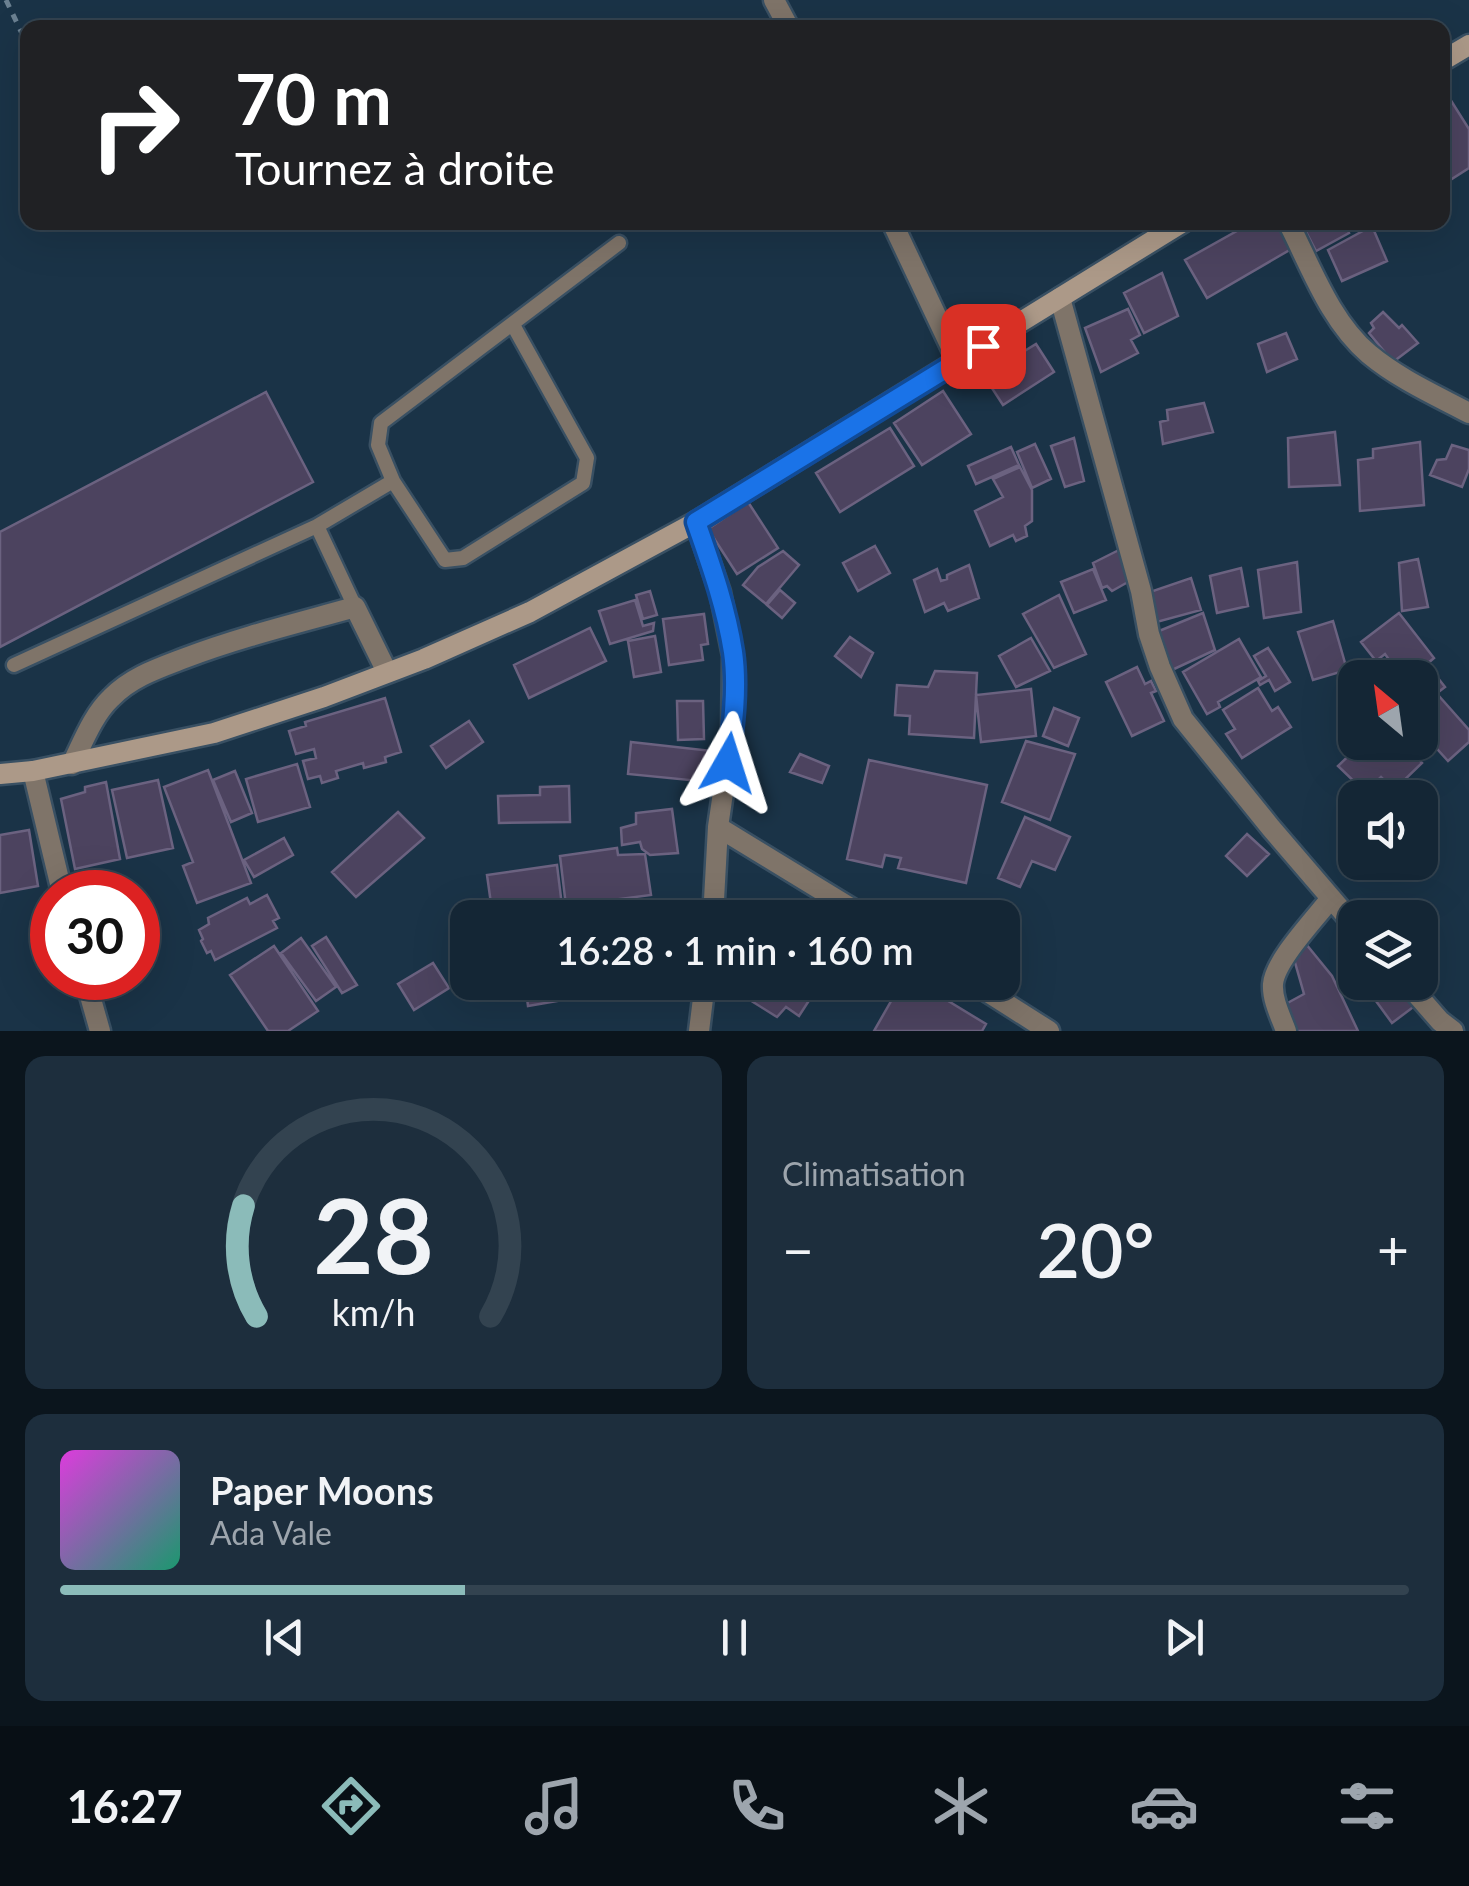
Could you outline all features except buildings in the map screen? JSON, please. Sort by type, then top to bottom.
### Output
[{"type":"street","points":[[896,230],[958,362]]},
{"type":"street","points":[[0,774],[34,772],[214,734],[387,672],[530,612],[696,522],[1170,230]]},
{"type":"street","points":[[1292,230],[1336,315],[1366,352],[1402,378],[1469,413]]},
{"type":"street","points":[[1060,298],[1141,590],[1149,634],[1183,719],[1338,906]]},
{"type":"street","points":[[696,522],[720,592],[733,656],[732,731],[718,827],[713,900]]},
{"type":"street","points":[[72,764],[103,707],[122,688],[216,646],[354,606],[387,672]]},
{"type":"street","points":[[34,772],[57,870]]},
{"type":"street","points":[[718,827],[838,900]]},
{"type":"street","points":[[1286,1031],[1273,984],[1282,961],[1331,898]]},
{"type":"street","points":[[91,1000],[100,1031]]},
{"type":"street","points":[[699,1031],[703,1000]]},
{"type":"street","points":[[1000,1000],[1049,1031]]},
{"type":"street","points":[[1422,1000],[1453,1031]]},
{"type":"lane","points":[[513,324],[587,458],[584,484],[463,558],[445,560],[394,481],[378,444],[380,423],[619,243]]},
{"type":"lane","points":[[14,665],[317,526],[394,481]]},
{"type":"lane","points":[[317,526],[354,606]]},
{"type":"path","points":[[6,0],[20,29]]},
{"type":"route","points":[[728,763],[733,656],[720,592],[696,522],[983,346]]}]
